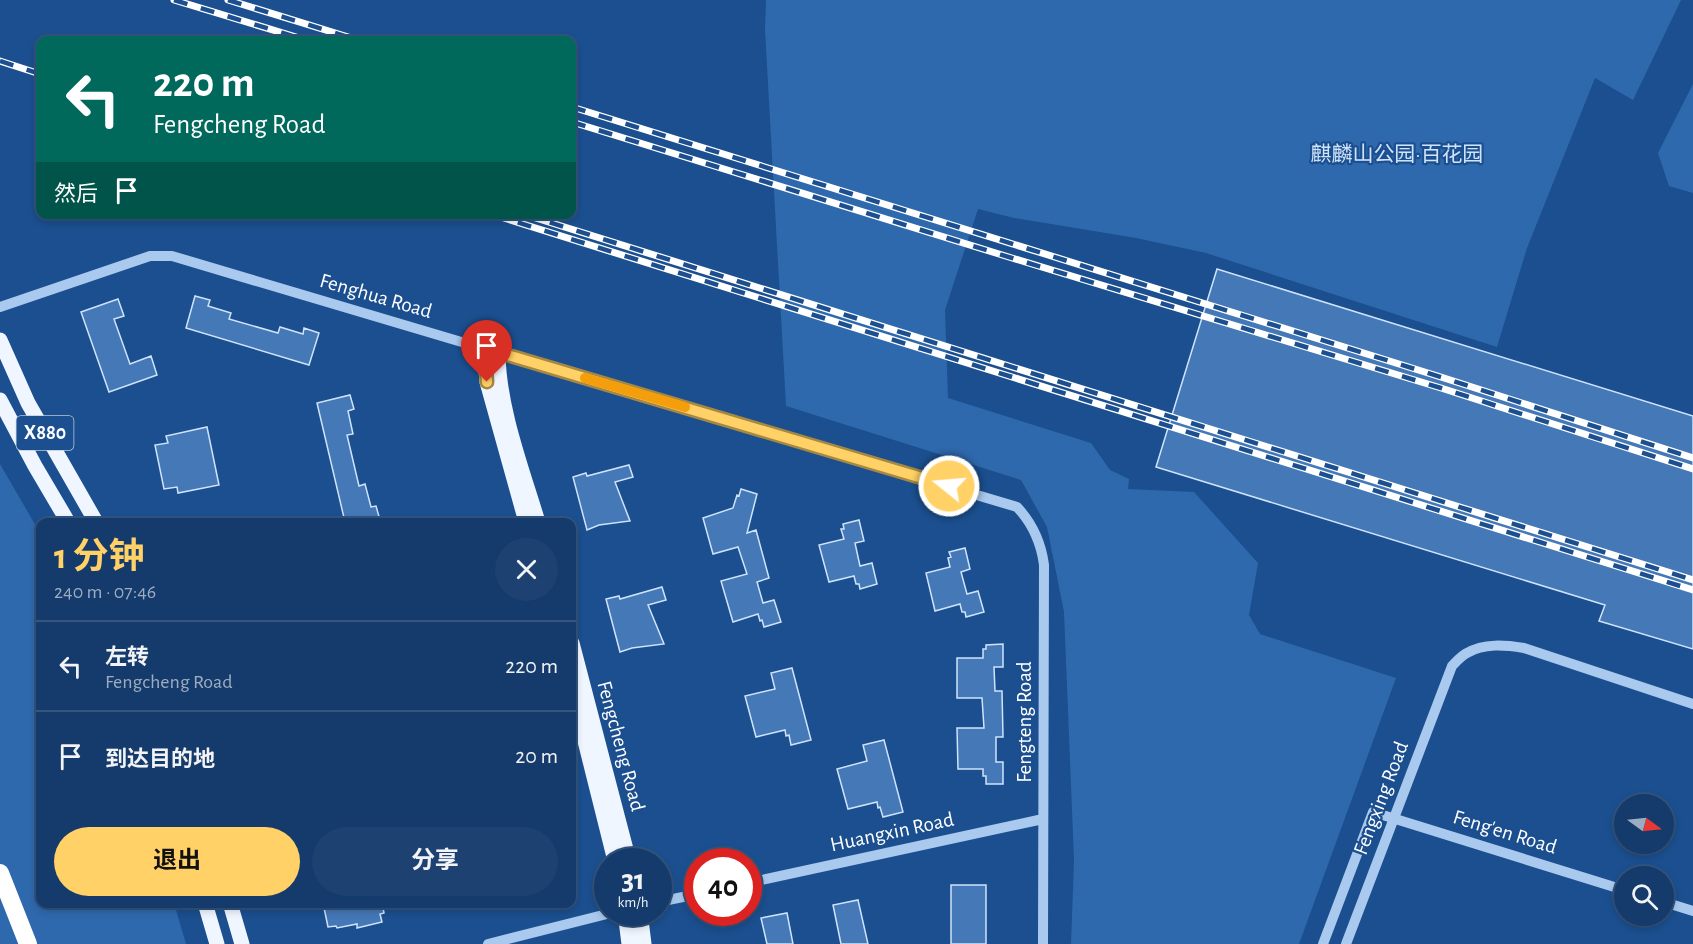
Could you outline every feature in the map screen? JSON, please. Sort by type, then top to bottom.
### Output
[{"type":"highway","points":[[0,873],[28,944]]},
{"type":"main road","name":"X880","points":[[0,340],[28,403],[94,518]]},
{"type":"main road","points":[[491,350],[487,382],[525,518]]},
{"type":"main road","points":[[491,350],[505,409],[537,518]]},
{"type":"main road","name":"X880","points":[[0,400],[66,518]]},
{"type":"main road","name":"Fengcheng Road","points":[[576,658],[626,848]]},
{"type":"main road","name":"Fengcheng Road","points":[[576,705],[612,848]]},
{"type":"main road","points":[[206,908],[217,944]]},
{"type":"main road","points":[[231,908],[242,944]]},
{"type":"main road","points":[[627,926],[630,944]]},
{"type":"main road","points":[[642,926],[644,944]]},
{"type":"street","name":"Fenghua Road","points":[[0,307],[150,256],[161,255],[183,259],[1017,507]]},
{"type":"street","name":"Fengteng Road","points":[[1017,507],[1025,515],[1037,535],[1044,565],[1043,944]]},
{"type":"street","name":"Fengxing Road","points":[[1346,944],[1452,666],[1466,653],[1483,647],[1504,645],[1524,648],[1693,704]]},
{"type":"street","name":"Fengxing Road","points":[[1323,944],[1373,812]]},
{"type":"street","name":"Feng'en Road","points":[[1373,812],[1614,887]]},
{"type":"street","name":"Huangxin Road","points":[[762,880],[1043,819]]},
{"type":"street","points":[[1674,905],[1693,911]]},
{"type":"street","points":[[488,944],[594,917]]},
{"type":"green space","name":"麒麟山公园·百花园","points":[[766,0],[1681,0],[1633,100],[1595,78],[1527,248],[1497,347],[1206,253],[1136,238],[1014,218],[978,209],[945,310],[948,398],[1091,443],[1110,470],[1129,479],[1128,489],[1194,492],[1258,563],[1249,615],[1260,634],[1396,678],[1299,944],[1071,944],[1074,860],[1064,612],[1047,527],[1021,480],[786,406],[765,30]]},
{"type":"green space","points":[[1693,84],[1693,193],[1669,186],[1658,153]]},
{"type":"green space","points":[[0,464],[36,526],[36,908],[175,908],[186,944],[0,944]]},
{"type":"building","points":[[1217,269],[1693,416],[1693,649],[1599,621],[1605,605],[1156,467]]},
{"type":"building","points":[[195,296],[210,300],[208,306],[231,313],[229,319],[278,333],[280,327],[303,334],[304,328],[319,333],[309,365],[186,328]]},
{"type":"building","points":[[118,299],[124,316],[114,319],[130,364],[151,356],[157,375],[109,392],[81,312]]},
{"type":"building","points":[[350,395],[354,409],[348,411],[353,434],[347,435],[359,486],[365,484],[371,507],[376,506],[379,518],[344,518],[317,403]]},
{"type":"building","points":[[207,427],[219,485],[178,493],[177,487],[164,489],[155,445],[168,443],[166,436]]},
{"type":"building","points":[[629,465],[633,477],[615,482],[630,521],[599,525],[587,530],[573,477],[586,473],[587,476]]},
{"type":"building","points":[[741,489],[757,494],[747,533],[756,530],[769,578],[757,582],[763,603],[774,600],[781,622],[764,627],[758,614],[733,622],[721,581],[747,574],[738,547],[713,554],[703,518],[733,508]]},
{"type":"building","points":[[859,520],[864,541],[855,543],[860,566],[872,563],[877,584],[860,589],[854,576],[829,582],[819,545],[844,539],[841,529],[844,529],[843,524]]},
{"type":"building","points":[[965,548],[970,569],[961,572],[967,594],[978,591],[984,612],[966,617],[960,604],[935,611],[926,573],[950,567],[949,552]]},
{"type":"building","points":[[662,587],[666,600],[648,605],[664,644],[620,652],[606,599],[619,596],[620,599]]},
{"type":"building","points":[[1003,644],[1003,667],[994,667],[995,691],[1002,691],[1003,737],[996,737],[996,762],[1003,762],[1003,784],[986,784],[983,769],[958,769],[957,728],[984,728],[982,698],[957,698],[957,658],[983,658],[983,649],[986,649],[986,645]]},
{"type":"building","points":[[792,668],[811,740],[791,745],[789,735],[786,736],[785,730],[756,737],[745,696],[775,689],[771,673]]},
{"type":"building","points":[[884,740],[903,812],[883,817],[877,802],[848,809],[837,769],[867,761],[863,745]]},
{"type":"building","points":[[951,885],[986,885],[986,944],[951,944]]},
{"type":"building","points":[[858,900],[868,944],[841,944],[833,905]]},
{"type":"building","points":[[324,908],[383,908],[384,913],[380,914],[382,922],[357,928],[357,924],[337,928],[336,926],[328,927]]},
{"type":"building","points":[[787,913],[793,944],[767,944],[762,918]]},
{"type":"railway","points":[[174,0],[293,36]]},
{"type":"railway","points":[[228,0],[345,36]]},
{"type":"railway","points":[[0,61],[36,73]]},
{"type":"railway","points":[[576,108],[1444,378],[1693,458]]},
{"type":"railway","points":[[576,123],[1441,388],[1693,469]]},
{"type":"railway","points":[[507,219],[1693,590]]},
{"type":"railway","points":[[539,219],[1693,580]]},
{"type":"slow traffic","points":[[585,378],[685,407]]},
{"type":"route","points":[[487,382],[484,348],[949,486]]}]
